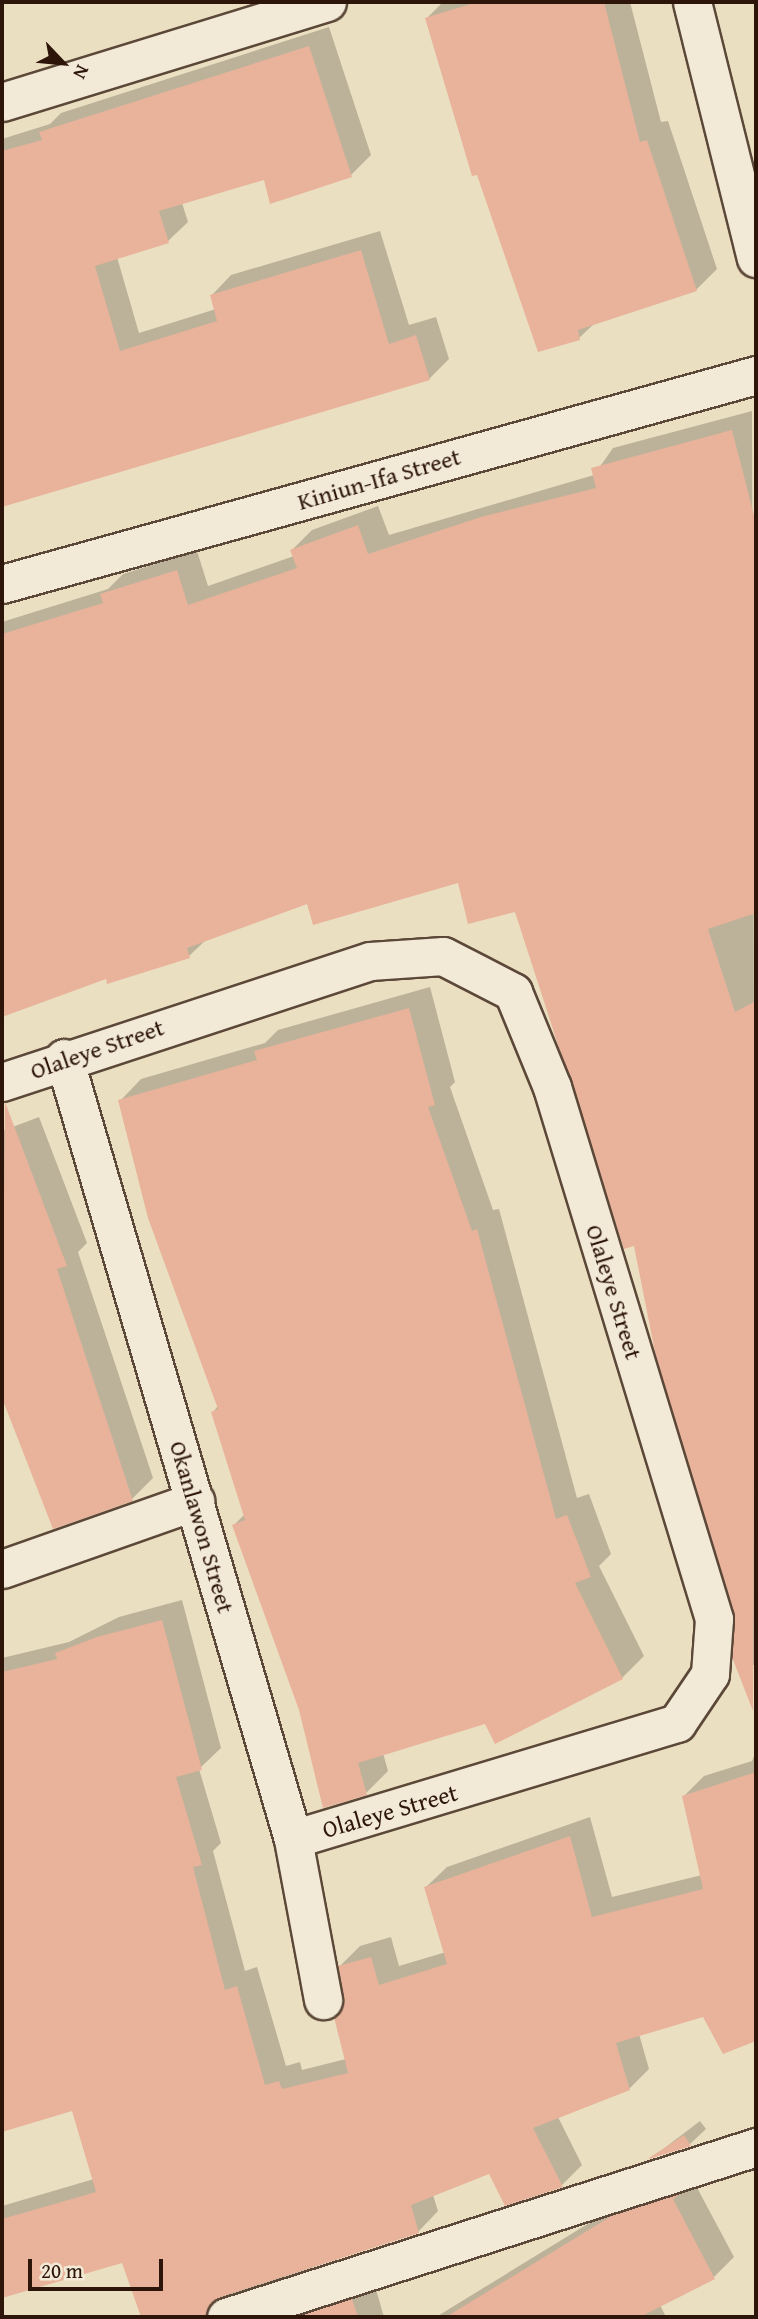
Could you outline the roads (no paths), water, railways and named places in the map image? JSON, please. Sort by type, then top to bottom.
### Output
[{"type":"street","points":[[2,102],[327,2]]},
{"type":"street","points":[[692,2],[756,258]]},
{"type":"street","name":"Kiniun-Ifa Street","points":[[2,584],[756,375]]},
{"type":"street","name":"Olaleye Street","points":[[2,1082],[64,1058],[370,961],[443,956],[513,992],[552,1087],[714,1619],[710,1674],[677,1723],[293,1839]]},
{"type":"street","name":"Okanlawon Street","points":[[64,1058],[293,1839],[323,2000]]},
{"type":"street","points":[[2,1569],[195,1501]]},
{"type":"street","points":[[226,2317],[756,2147]]}]
